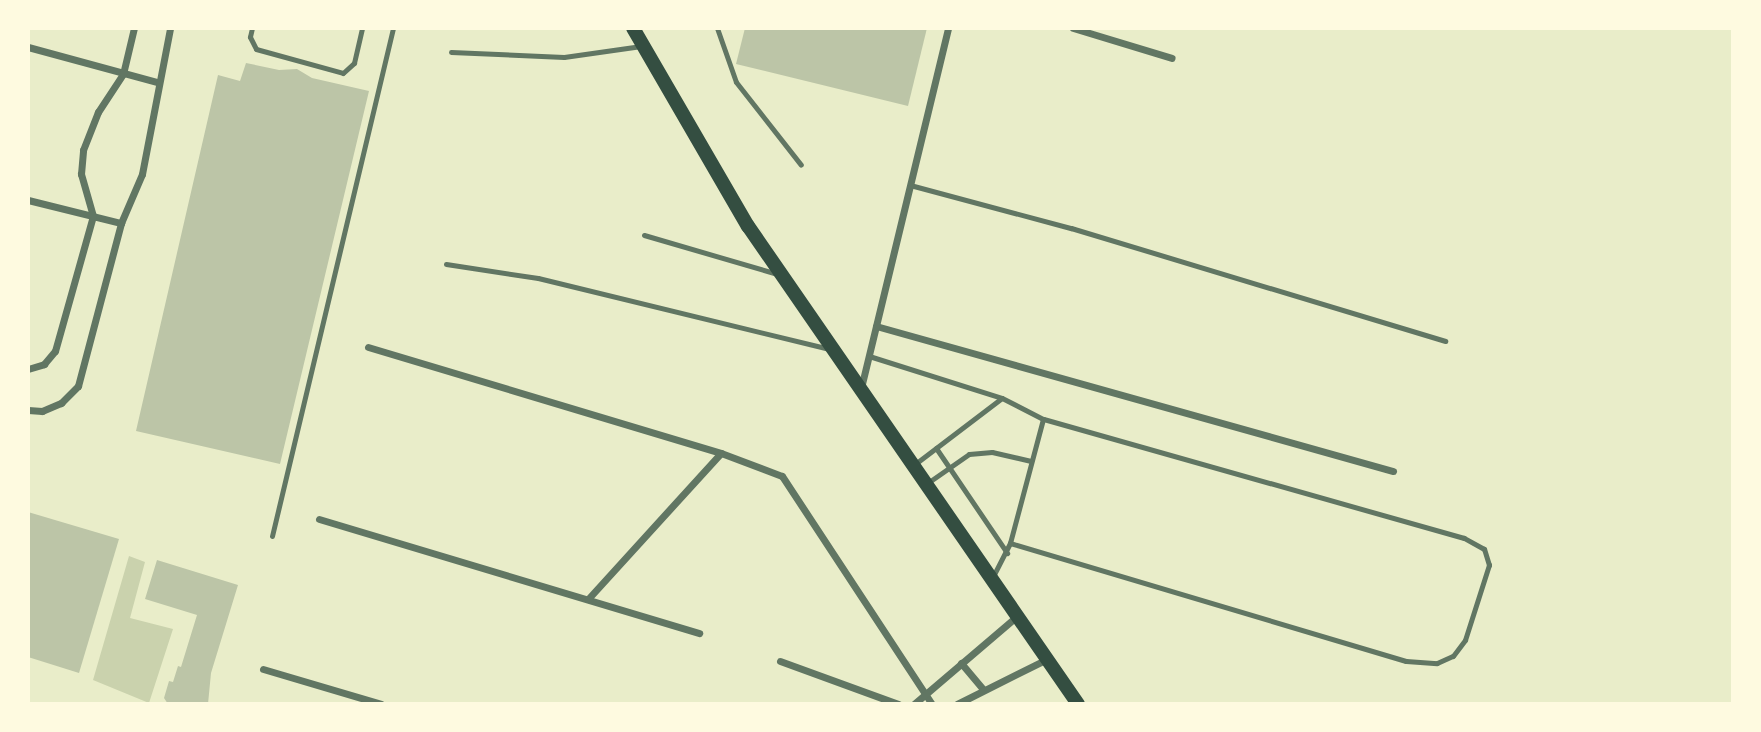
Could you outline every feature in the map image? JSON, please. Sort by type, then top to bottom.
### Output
[{"type":"main road","points":[[633,28],[641,46],[748,226],[1078,704]]},
{"type":"street","points":[[28,369],[44,364],[55,351],[93,216],[81,174],[83,150],[98,112],[123,74],[134,28]]},
{"type":"street","points":[[28,410],[42,411],[61,403],[78,387],[121,223],[142,174],[157,82],[170,28]]},
{"type":"street","points":[[861,389],[948,28]]},
{"type":"street","points":[[1073,28],[1172,58]]},
{"type":"street","points":[[28,47],[157,82]]},
{"type":"street","points":[[28,200],[121,223]]},
{"type":"street","points":[[876,326],[1393,471]]},
{"type":"street","points":[[368,347],[773,470],[788,483],[932,704]]},
{"type":"street","points":[[588,599],[722,453]]},
{"type":"street","points":[[319,519],[699,633]]},
{"type":"street","points":[[914,704],[1017,616]]},
{"type":"street","points":[[957,704],[1047,659]]},
{"type":"street","points":[[780,661],[898,704]]},
{"type":"street","points":[[961,663],[984,690]]},
{"type":"street","points":[[263,669],[380,704]]},
{"type":"lane","points":[[252,28],[252,44],[262,52],[343,73],[354,63],[362,28]]},
{"type":"lane","points":[[272,536],[393,28]]},
{"type":"lane","points":[[717,28],[736,82],[801,165]]},
{"type":"lane","points":[[451,52],[564,57],[641,46]]},
{"type":"lane","points":[[910,185],[1071,228],[1445,341]]},
{"type":"lane","points":[[644,235],[783,276]]},
{"type":"lane","points":[[446,264],[538,278],[835,351]]},
{"type":"lane","points":[[869,356],[1002,398],[1043,419],[1464,538],[1484,549],[1489,565],[1465,640],[1452,656],[1437,663],[1406,662],[1010,543]]},
{"type":"lane","points":[[913,465],[1002,398]]},
{"type":"lane","points":[[992,579],[1007,553],[1043,419]]},
{"type":"lane","points":[[936,448],[1007,553]]},
{"type":"lane","points":[[926,484],[948,467],[983,451],[1031,461]]},
{"type":"green space","points":[[129,556],[145,562],[130,618],[173,629],[149,703],[93,680]]},
{"type":"building","points":[[745,28],[927,28],[908,106],[736,64]]},
{"type":"building","points":[[246,63],[279,70],[297,69],[312,78],[369,91],[280,464],[136,431],[218,75],[240,81]]},
{"type":"building","points":[[28,512],[119,539],[79,673],[28,657]]},
{"type":"building","points":[[157,560],[238,585],[211,673],[208,704],[168,704],[164,698],[169,681],[173,682],[178,666],[181,667],[197,615],[145,599]]}]
